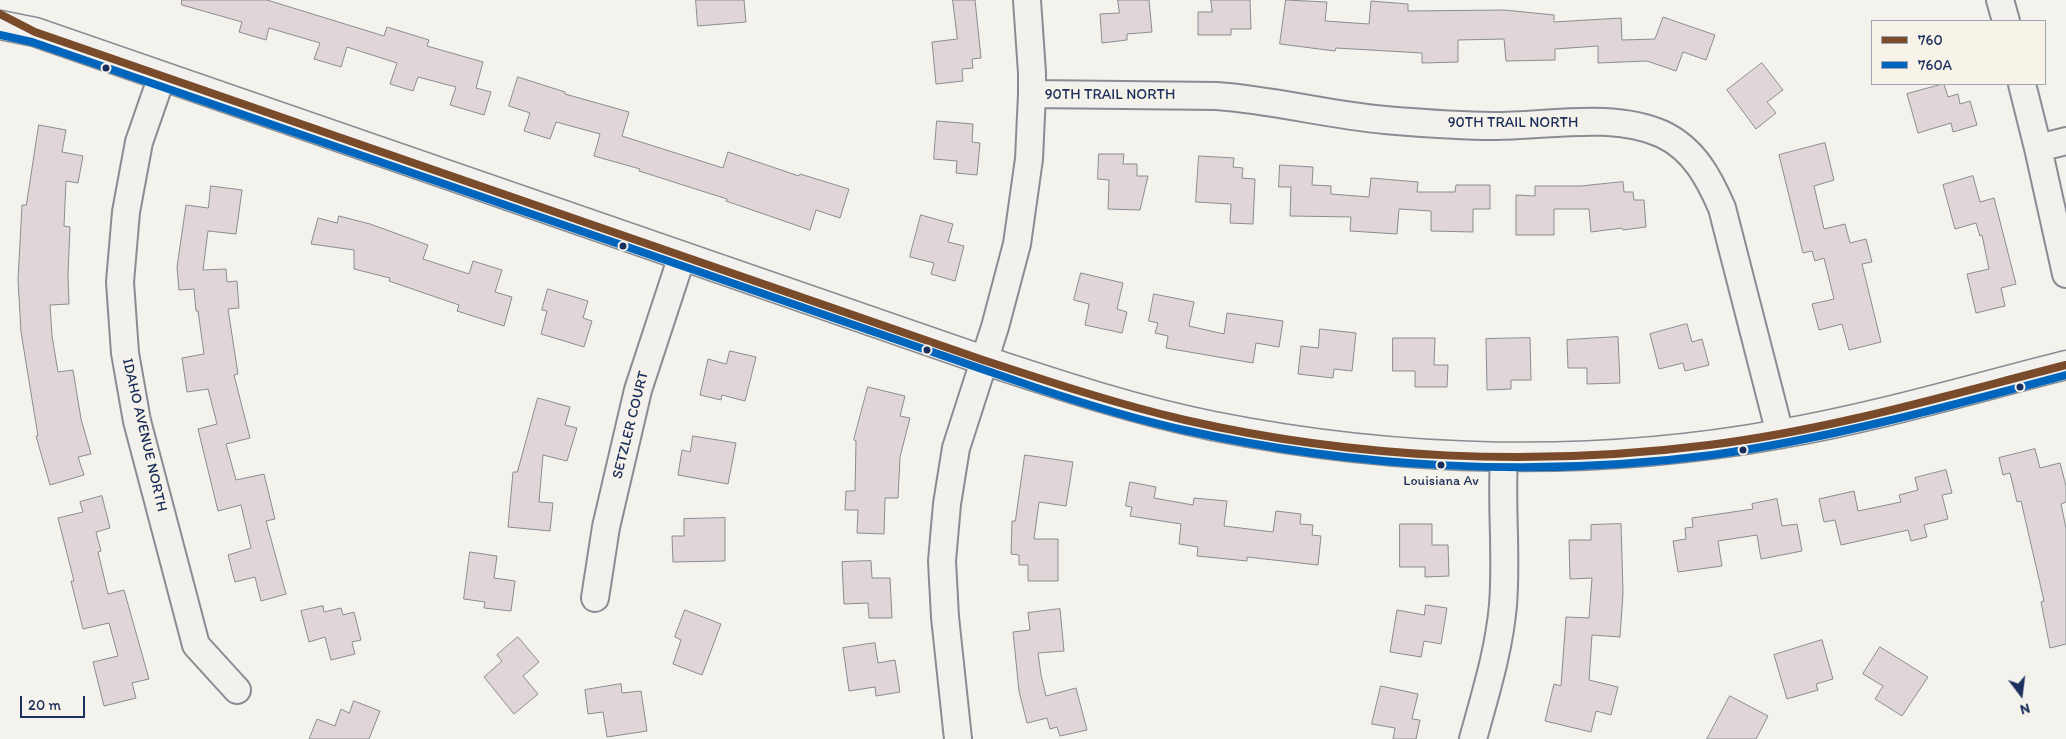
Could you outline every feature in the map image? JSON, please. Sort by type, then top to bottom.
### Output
[{"type":"street","points":[[958,739],[945,617],[942,561],[947,504],[956,448],[995,327],[1017,244],[1029,159],[1032,94],[1027,0]]},
{"type":"street","points":[[2000,0],[2006,20]]},
{"type":"street","points":[[0,14],[34,32]]},
{"type":"street","points":[[0,25],[34,32],[983,360],[1097,397],[1212,426],[1331,445],[1504,457],[1561,456],[1671,449],[1780,434],[1891,410],[2066,365]]},
{"type":"street","name":"IDAHO AVENUE NORTH","points":[[162,76],[139,142],[126,212],[120,282],[125,353],[137,421],[196,645],[237,690]]},
{"type":"street","points":[[2022,85],[2066,274]]},
{"type":"street","name":"90TH TRAIL NORTH","points":[[1032,94],[1217,96],[1242,98],[1384,120],[1493,126],[1635,124],[1664,135],[1691,154],[1710,178],[1722,208],[1780,434]]},
{"type":"street","points":[[2038,148],[2066,141]]},
{"type":"street","name":"SETZLER COURT","points":[[595,598],[606,527],[638,390],[682,256]]},
{"type":"street","points":[[1473,739],[1488,686],[1503,606],[1502,488],[1504,457]]},
{"type":"building","points":[[182,0],[267,0],[384,36],[387,27],[429,40],[427,46],[483,62],[476,88],[491,92],[484,115],[450,105],[456,87],[418,77],[413,91],[390,84],[397,63],[347,47],[341,67],[314,59],[320,43],[269,28],[266,40],[239,32],[242,22],[182,5]]},
{"type":"building","points":[[696,0],[744,0],[746,22],[698,26]]},
{"type":"building","points":[[953,0],[975,0],[981,58],[972,59],[973,68],[962,69],[963,81],[936,84],[932,42],[957,39]]},
{"type":"building","points":[[1118,0],[1149,0],[1152,32],[1127,34],[1127,40],[1102,43],[1100,14],[1119,13]]},
{"type":"building","points":[[1211,0],[1250,0],[1251,29],[1231,29],[1231,35],[1198,35],[1198,12],[1212,12]]},
{"type":"building","points":[[1286,0],[1327,2],[1325,21],[1369,24],[1371,1],[1408,4],[1408,11],[1504,10],[1554,15],[1554,22],[1621,18],[1622,40],[1655,39],[1663,17],[1715,35],[1706,60],[1683,52],[1676,71],[1647,61],[1598,63],[1598,46],[1555,49],[1555,60],[1506,61],[1504,39],[1458,40],[1458,62],[1422,63],[1422,53],[1336,48],[1335,51],[1280,44]]},
{"type":"building","points":[[1762,63],[1783,90],[1767,102],[1776,113],[1756,129],[1727,90]]},
{"type":"building","points":[[518,77],[565,92],[565,94],[629,112],[622,136],[723,168],[728,152],[799,176],[800,174],[849,189],[840,218],[816,210],[810,230],[726,201],[727,199],[639,171],[640,169],[594,156],[600,134],[556,122],[550,139],[524,131],[530,113],[509,106]]},
{"type":"building","points":[[1944,85],[1948,97],[1958,94],[1960,104],[1970,101],[1977,125],[1953,132],[1951,123],[1918,133],[1907,94]]},
{"type":"building","points":[[937,121],[973,124],[972,142],[980,143],[977,175],[956,173],[957,161],[934,159]]},
{"type":"building","points":[[39,125],[66,130],[62,152],[83,156],[78,183],[66,181],[64,226],[70,227],[69,304],[50,305],[52,336],[58,372],[73,370],[81,419],[91,454],[78,457],[84,475],[50,485],[36,436],[38,436],[21,332],[18,280],[22,205],[26,205]]},
{"type":"building","points":[[1825,143],[1834,180],[1814,186],[1824,229],[1845,224],[1850,243],[1866,239],[1872,262],[1862,264],[1881,342],[1849,350],[1842,324],[1819,330],[1812,304],[1834,299],[1824,258],[1815,261],[1812,251],[1803,253],[1779,155]]},
{"type":"building","points":[[1099,154],[1124,154],[1123,164],[1137,164],[1137,176],[1148,176],[1140,210],[1108,209],[1109,180],[1098,179]]},
{"type":"building","points":[[1199,156],[1234,158],[1233,167],[1243,168],[1242,178],[1255,179],[1253,224],[1230,223],[1231,204],[1196,202]]},
{"type":"building","points":[[1280,165],[1313,167],[1312,185],[1331,186],[1331,194],[1369,197],[1371,178],[1418,182],[1417,192],[1455,192],[1456,185],[1490,185],[1490,209],[1473,209],[1473,232],[1431,231],[1431,211],[1399,209],[1397,234],[1350,231],[1351,217],[1290,216],[1291,187],[1279,187]]},
{"type":"building","points":[[1973,176],[1980,202],[1994,198],[2016,284],[2001,288],[2005,306],[1976,313],[1967,274],[1989,269],[1982,235],[1980,236],[1976,223],[1955,229],[1943,185]]},
{"type":"building","points":[[1623,182],[1624,192],[1633,192],[1634,200],[1644,200],[1646,227],[1591,232],[1589,209],[1554,209],[1554,235],[1516,235],[1516,195],[1535,196],[1535,186],[1580,186]]},
{"type":"building","points":[[211,186],[242,190],[236,234],[208,231],[203,270],[226,269],[227,282],[237,281],[239,308],[228,309],[238,374],[234,375],[250,438],[226,444],[236,480],[264,474],[275,519],[266,521],[286,594],[261,601],[255,577],[235,582],[228,555],[251,548],[241,505],[218,511],[198,429],[217,424],[208,389],[187,392],[182,358],[204,354],[194,289],[179,290],[177,267],[186,205],[208,208]]},
{"type":"building","points":[[921,215],[953,224],[948,242],[964,246],[955,281],[931,274],[934,263],[910,257]]},
{"type":"building","points":[[339,216],[370,224],[428,245],[423,259],[469,274],[473,261],[502,270],[495,292],[512,297],[504,326],[457,311],[459,305],[389,281],[390,278],[354,269],[354,250],[311,244],[318,218],[337,223]]},
{"type":"building","points":[[1081,273],[1123,283],[1117,309],[1127,312],[1122,333],[1085,325],[1089,304],[1074,300]]},
{"type":"building","points":[[548,289],[588,301],[583,318],[592,321],[584,347],[541,334],[547,311],[542,310]]},
{"type":"building","points":[[1154,294],[1194,302],[1189,326],[1224,334],[1227,313],[1283,321],[1279,347],[1256,343],[1253,363],[1166,348],[1168,336],[1155,333],[1158,323],[1149,321]]},
{"type":"building","points":[[1687,324],[1692,342],[1702,339],[1709,365],[1685,371],[1683,363],[1659,369],[1650,334]]},
{"type":"building","points":[[1320,329],[1356,333],[1352,371],[1334,369],[1333,378],[1298,374],[1301,346],[1318,348]]},
{"type":"building","points":[[1618,337],[1620,383],[1587,384],[1587,368],[1568,368],[1567,340]]},
{"type":"building","points":[[1393,338],[1435,338],[1434,365],[1448,365],[1447,387],[1415,387],[1415,371],[1393,371]]},
{"type":"building","points":[[1530,338],[1531,380],[1511,380],[1511,389],[1487,390],[1486,339]]},
{"type":"building","points":[[730,351],[756,357],[745,401],[722,395],[721,400],[700,395],[708,359],[726,364]]},
{"type":"building","points":[[868,387],[905,396],[900,416],[910,418],[900,457],[898,498],[885,498],[884,534],[857,533],[858,510],[845,510],[846,491],[855,491],[856,441],[854,440]]},
{"type":"building","points":[[538,398],[570,407],[565,425],[577,428],[567,461],[543,455],[539,502],[553,503],[550,531],[508,527],[513,472],[517,472]]},
{"type":"building","points":[[693,436],[736,443],[728,484],[678,475],[682,450],[690,452]]},
{"type":"building","points":[[2035,449],[2040,468],[2060,463],[2066,486],[2066,502],[2061,504],[2066,528],[2066,644],[2050,648],[2041,602],[2044,601],[2021,501],[2017,502],[2010,473],[2003,475],[1999,458]]},
{"type":"building","points":[[1025,455],[1073,462],[1066,506],[1039,502],[1034,539],[1058,539],[1058,581],[1028,581],[1028,565],[1019,565],[1019,555],[1011,554],[1012,521],[1015,521]]},
{"type":"building","points":[[1946,470],[1952,493],[1942,495],[1948,519],[1924,525],[1927,537],[1911,541],[1908,530],[1841,545],[1835,520],[1824,522],[1819,499],[1854,491],[1858,511],[1901,502],[1899,495],[1918,490],[1915,478]]},
{"type":"building","points":[[1130,482],[1156,487],[1154,498],[1193,505],[1194,498],[1227,501],[1224,526],[1273,532],[1276,511],[1301,514],[1300,524],[1313,525],[1312,535],[1321,536],[1318,565],[1247,557],[1247,561],[1197,556],[1198,547],[1179,544],[1181,524],[1130,516],[1132,507],[1126,506]]},
{"type":"building","points":[[102,496],[110,528],[96,532],[101,551],[98,552],[108,594],[124,590],[149,679],[132,683],[136,698],[104,706],[93,662],[118,656],[109,623],[83,629],[71,581],[74,581],[58,518],[83,512],[80,502]]},
{"type":"building","points":[[1777,499],[1782,526],[1797,524],[1802,551],[1761,559],[1757,535],[1718,541],[1722,566],[1678,572],[1673,541],[1686,539],[1685,528],[1693,527],[1692,518],[1753,509],[1752,504]]},
{"type":"building","points":[[725,518],[725,561],[673,562],[672,536],[684,536],[684,519]]},
{"type":"building","points":[[1400,524],[1432,524],[1432,545],[1448,545],[1449,576],[1425,577],[1425,567],[1400,567]]},
{"type":"building","points":[[1621,524],[1623,593],[1620,637],[1592,635],[1589,680],[1618,687],[1611,715],[1596,711],[1591,732],[1545,721],[1554,684],[1561,686],[1566,617],[1589,618],[1592,578],[1570,579],[1569,540],[1591,540],[1591,525]]},
{"type":"building","points":[[470,552],[497,556],[494,578],[515,581],[511,611],[484,608],[485,602],[464,599]]},
{"type":"building","points":[[871,561],[872,578],[890,578],[892,618],[869,618],[868,603],[844,604],[842,562]]},
{"type":"building","points":[[1426,605],[1447,608],[1441,644],[1424,641],[1421,657],[1390,652],[1397,610],[1424,615]]},
{"type":"building","points":[[323,606],[324,612],[341,608],[343,615],[354,612],[361,640],[352,642],[355,654],[331,660],[325,637],[309,642],[301,611]]},
{"type":"building","points":[[1060,609],[1064,651],[1038,653],[1041,675],[1046,696],[1076,688],[1087,730],[1060,736],[1057,727],[1050,729],[1047,718],[1027,723],[1019,691],[1013,632],[1030,630],[1028,613]]},
{"type":"building","points":[[685,610],[721,624],[702,675],[673,664],[681,640],[675,637]]},
{"type":"building","points":[[518,637],[539,662],[523,676],[538,694],[514,714],[484,677],[502,661],[497,655]]},
{"type":"building","points":[[1822,640],[1833,679],[1816,684],[1818,690],[1787,699],[1774,655]]},
{"type":"building","points":[[875,643],[878,663],[895,660],[900,692],[876,696],[875,687],[849,691],[843,648]]},
{"type":"building","points":[[1880,647],[1928,677],[1902,716],[1875,699],[1883,686],[1863,674]]},
{"type":"building","points":[[621,684],[622,693],[641,691],[647,731],[607,737],[603,712],[588,714],[585,690]]},
{"type":"building","points":[[1381,686],[1418,694],[1412,719],[1420,720],[1416,739],[1393,739],[1395,728],[1372,724]]},
{"type":"building","points":[[1730,696],[1768,716],[1756,739],[1707,739]]},
{"type":"building","points":[[354,701],[380,711],[369,739],[309,739],[317,719],[335,726],[341,709],[349,713]]},
{"type":"transit line","name":"760","points":[[0,14],[35,32],[983,360],[1134,407],[1185,420],[1250,433],[1380,451],[1446,455],[1512,457],[1644,452],[1709,445],[1844,421],[2066,365]]},
{"type":"transit line","name":"760A","points":[[0,35],[32,42],[1055,394],[1147,421],[1249,443],[1380,461],[1446,465],[1580,466],[1646,462],[1712,455],[1801,440],[1890,420],[2066,375]]},
{"type":"place","name":"Louisiana Av","points":[[1441,465]]}]
